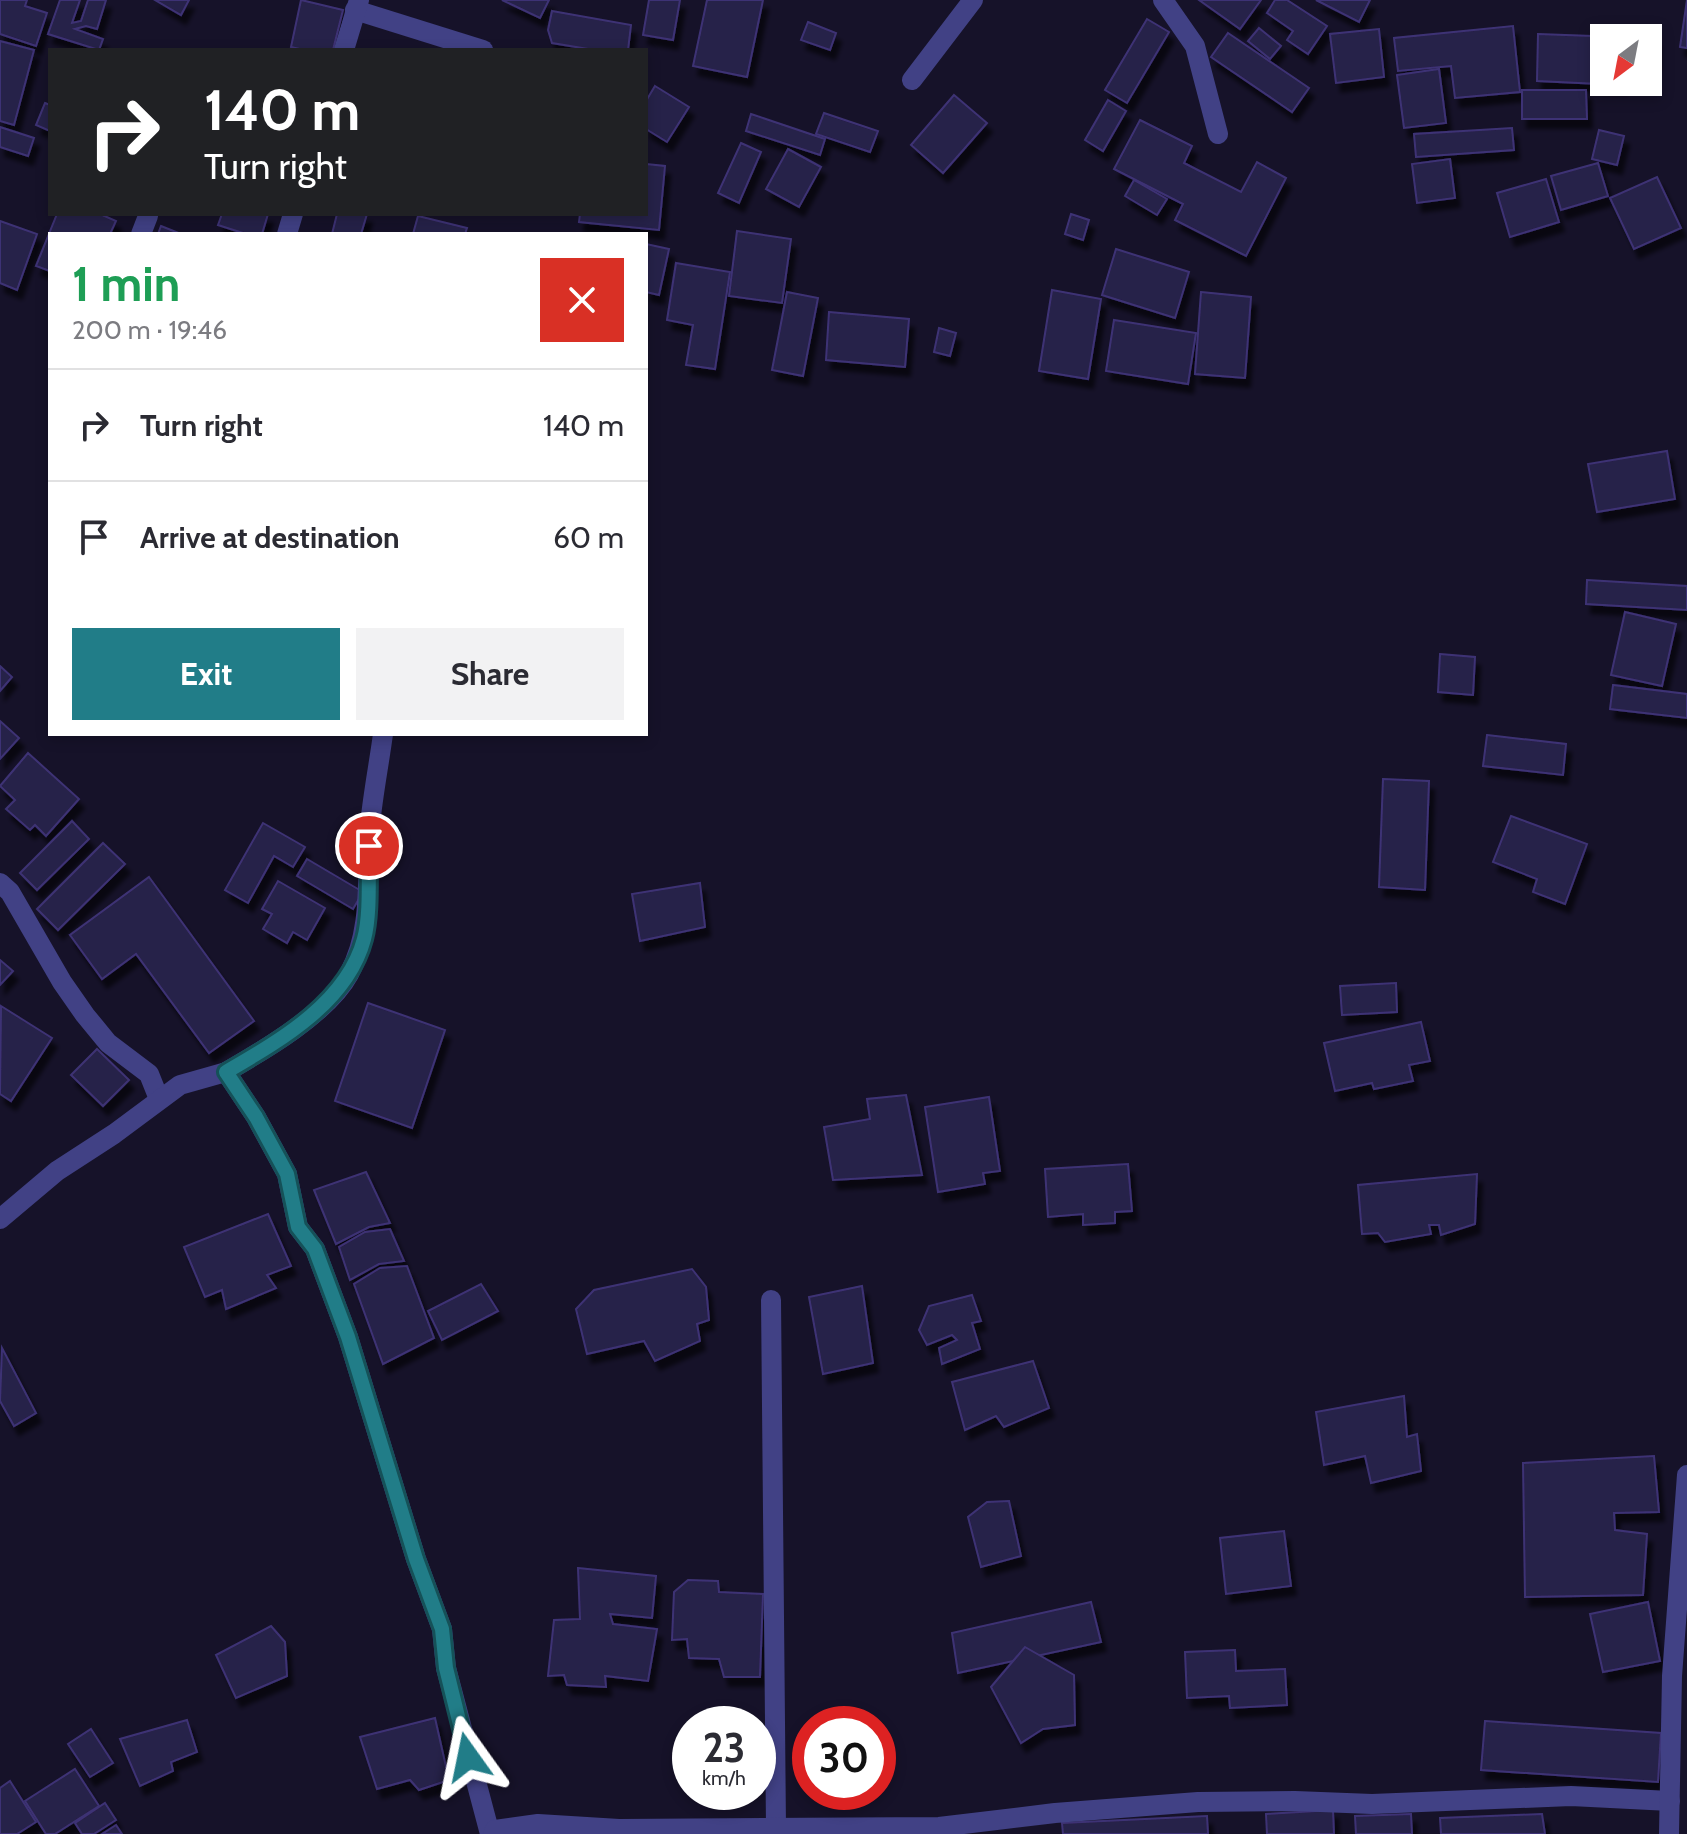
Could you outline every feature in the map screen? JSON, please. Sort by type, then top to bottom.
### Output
[{"type":"street","points":[[912,80],[973,0]]},
{"type":"street","points":[[1163,0],[1195,46],[1218,134]]},
{"type":"street","points":[[344,48],[351,3],[477,48]]},
{"type":"street","points":[[0,1219],[57,1171],[180,1085],[226,1072],[261,1051],[308,1018],[348,977],[365,938],[370,823],[383,736]]},
{"type":"street","points":[[0,883],[10,892],[62,982],[85,1015],[108,1043],[149,1074],[159,1099]]},
{"type":"street","points":[[226,1072],[256,1117],[287,1174],[298,1227],[315,1249],[348,1337],[416,1559],[442,1629],[446,1668],[492,1834]]},
{"type":"street","points":[[771,1300],[776,1828]]},
{"type":"street","points":[[1669,1834],[1672,1676],[1687,1475]]},
{"type":"street","points":[[492,1834],[495,1830],[538,1824],[619,1829],[940,1831],[1055,1813],[1198,1802],[1372,1804],[1571,1796],[1670,1801]]},
{"type":"building","points":[[0,0],[27,0],[25,6],[47,13],[36,46],[0,34]]},
{"type":"building","points":[[60,0],[80,0],[72,23],[81,21],[88,0],[106,0],[97,29],[86,26],[75,29],[103,39],[100,48],[48,34]]},
{"type":"building","points":[[155,0],[189,0],[181,15]]},
{"type":"building","points":[[301,0],[343,10],[334,48],[291,47]]},
{"type":"building","points":[[502,0],[549,0],[540,18]]},
{"type":"building","points":[[649,0],[680,0],[673,40],[643,35]]},
{"type":"building","points":[[707,0],[763,0],[747,77],[693,66]]},
{"type":"building","points":[[1199,0],[1261,0],[1240,29]]},
{"type":"building","points":[[1275,0],[1287,0],[1327,26],[1308,54],[1287,40],[1293,31],[1267,13]]},
{"type":"building","points":[[1316,0],[1370,0],[1359,22]]},
{"type":"building","points":[[1687,0],[1687,48],[1680,47]]},
{"type":"building","points":[[552,11],[631,25],[628,48],[582,48],[552,43],[548,30]]},
{"type":"building","points":[[1147,19],[1169,32],[1127,103],[1105,90]]},
{"type":"building","points":[[808,22],[836,33],[830,50],[801,40]]},
{"type":"building","points":[[1513,26],[1520,92],[1455,98],[1451,66],[1398,71],[1394,38]]},
{"type":"building","points":[[1259,28],[1281,46],[1270,59],[1248,41]]},
{"type":"building","points":[[1379,29],[1384,77],[1336,83],[1330,34]]},
{"type":"building","points":[[1228,33],[1309,88],[1292,112],[1211,57]]},
{"type":"building","points":[[1538,34],[1590,36],[1590,84],[1537,81]]},
{"type":"building","points":[[0,41],[34,50],[14,125],[0,121]]},
{"type":"building","points":[[1439,69],[1446,123],[1404,128],[1397,75]]},
{"type":"building","points":[[655,86],[689,107],[667,142],[648,130],[648,98]]},
{"type":"building","points":[[1522,90],[1586,90],[1587,119],[1522,119]]},
{"type":"building","points":[[954,95],[987,123],[943,173],[911,145]]},
{"type":"building","points":[[1108,100],[1126,111],[1103,151],[1085,140]]},
{"type":"building","points":[[45,103],[48,104],[48,130],[36,125]]},
{"type":"building","points":[[824,113],[878,131],[870,152],[816,134]]},
{"type":"building","points":[[751,114],[825,139],[820,155],[746,131]]},
{"type":"building","points":[[1140,120],[1192,146],[1184,163],[1241,192],[1257,162],[1286,178],[1246,256],[1175,220],[1183,204],[1114,169]]},
{"type":"building","points":[[0,127],[34,138],[28,156],[0,147]]},
{"type":"building","points":[[1512,128],[1514,150],[1416,157],[1414,134]]},
{"type":"building","points":[[1599,130],[1624,136],[1617,165],[1592,159]]},
{"type":"building","points":[[741,143],[761,152],[739,203],[718,193]]},
{"type":"building","points":[[788,149],[821,167],[799,207],[766,189]]},
{"type":"building","points":[[1450,159],[1455,198],[1417,203],[1412,164]]},
{"type":"building","points":[[1598,163],[1608,196],[1561,210],[1551,176]]},
{"type":"building","points":[[648,164],[665,166],[659,230],[579,222],[580,216],[648,216]]},
{"type":"building","points":[[1657,177],[1681,228],[1634,249],[1610,198]]},
{"type":"building","points":[[1546,179],[1559,222],[1510,237],[1497,193]]},
{"type":"building","points":[[1134,180],[1167,199],[1157,215],[1125,196]]},
{"type":"building","points":[[1071,214],[1089,220],[1083,240],[1065,234]]},
{"type":"building","points":[[56,216],[105,216],[116,221],[111,232],[50,232]]},
{"type":"building","points":[[221,216],[267,216],[263,232],[240,232],[218,225]]},
{"type":"building","points":[[336,216],[366,216],[362,232],[332,232]]},
{"type":"building","points":[[418,216],[467,228],[466,232],[414,232]]},
{"type":"building","points":[[0,221],[37,234],[17,290],[0,283]]},
{"type":"building","points":[[161,226],[176,232],[159,232]]},
{"type":"building","points":[[737,231],[791,239],[782,303],[729,296]]},
{"type":"building","points":[[48,236],[48,270],[36,266]]},
{"type":"building","points":[[648,244],[669,249],[659,295],[648,292]]},
{"type":"building","points":[[1116,249],[1189,272],[1175,318],[1102,295]]},
{"type":"building","points":[[676,263],[730,272],[715,369],[686,365],[693,325],[667,320]]},
{"type":"building","points":[[1052,290],[1101,299],[1088,379],[1039,371]]},
{"type":"building","points":[[787,292],[818,298],[803,376],[772,370]]},
{"type":"building","points":[[1201,292],[1251,297],[1245,378],[1195,374]]},
{"type":"building","points":[[829,312],[909,319],[905,367],[826,360]]},
{"type":"building","points":[[1114,320],[1196,333],[1188,384],[1106,371]]},
{"type":"building","points":[[939,328],[956,333],[950,356],[934,352]]},
{"type":"building","points":[[1667,451],[1675,499],[1597,512],[1588,464]]},
{"type":"building","points":[[1587,580],[1687,586],[1687,610],[1586,604]]},
{"type":"building","points":[[1625,612],[1676,624],[1662,686],[1611,675]]},
{"type":"building","points":[[1440,654],[1475,657],[1473,695],[1438,692]]},
{"type":"building","points":[[0,666],[12,677],[0,691]]},
{"type":"building","points":[[1613,685],[1687,694],[1687,718],[1610,709]]},
{"type":"building","points":[[0,721],[19,738],[0,759]]},
{"type":"building","points":[[1487,735],[1566,744],[1563,775],[1483,766]]},
{"type":"building","points":[[28,753],[79,799],[46,836],[35,825],[30,830],[6,809],[15,800],[0,786]]},
{"type":"building","points":[[1383,779],[1429,781],[1425,890],[1379,887]]},
{"type":"building","points":[[1511,816],[1587,844],[1565,904],[1533,892],[1537,879],[1493,862]]},
{"type":"building","points":[[72,821],[89,839],[37,890],[20,873]]},
{"type":"building","points":[[263,823],[305,847],[293,867],[274,856],[248,903],[225,890]]},
{"type":"building","points":[[103,843],[125,864],[58,930],[37,909]]},
{"type":"building","points":[[307,859],[363,892],[353,909],[297,876]]},
{"type":"building","points":[[149,877],[254,1021],[209,1053],[136,954],[102,979],[70,935]]},
{"type":"building","points":[[278,881],[325,908],[307,940],[293,932],[287,943],[263,929],[272,914],[262,909]]},
{"type":"building","points":[[700,883],[705,927],[640,941],[632,894]]},
{"type":"building","points":[[0,960],[13,971],[0,985]]},
{"type":"building","points":[[1396,983],[1397,1012],[1342,1015],[1340,986]]},
{"type":"building","points":[[368,1003],[445,1030],[412,1128],[335,1101]]},
{"type":"building","points":[[1,1006],[52,1038],[11,1101],[0,1094]]},
{"type":"building","points":[[1421,1022],[1430,1061],[1409,1065],[1413,1081],[1374,1089],[1372,1083],[1335,1091],[1324,1043]]},
{"type":"building","points":[[97,1049],[129,1080],[103,1106],[71,1075]]},
{"type":"building","points":[[906,1095],[922,1175],[833,1180],[824,1127],[870,1119],[867,1099]]},
{"type":"building","points":[[989,1097],[1000,1171],[983,1173],[985,1184],[938,1192],[925,1107]]},
{"type":"building","points":[[1128,1164],[1132,1211],[1115,1212],[1115,1223],[1083,1225],[1083,1214],[1048,1217],[1045,1169]]},
{"type":"building","points":[[366,1172],[390,1223],[369,1227],[336,1244],[314,1190]]},
{"type":"building","points":[[1477,1174],[1475,1224],[1441,1235],[1439,1225],[1429,1225],[1431,1234],[1385,1242],[1378,1233],[1362,1234],[1358,1185]]},
{"type":"building","points":[[268,1214],[291,1266],[267,1275],[276,1288],[226,1309],[222,1290],[205,1297],[184,1247]]},
{"type":"building","points":[[390,1229],[404,1261],[379,1264],[350,1280],[339,1247],[365,1232]]},
{"type":"building","points":[[407,1266],[434,1338],[383,1364],[354,1284],[380,1268]]},
{"type":"building","points":[[692,1269],[706,1287],[709,1320],[697,1324],[700,1341],[655,1361],[644,1341],[587,1354],[576,1309],[594,1290]]},
{"type":"building","points":[[481,1284],[498,1311],[442,1340],[428,1311]]},
{"type":"building","points":[[862,1286],[873,1363],[823,1374],[809,1297]]},
{"type":"building","points":[[972,1295],[981,1321],[972,1323],[980,1349],[942,1364],[939,1348],[957,1340],[952,1335],[927,1345],[919,1330],[929,1306]]},
{"type":"building","points":[[2,1348],[36,1413],[14,1426],[0,1401]]},
{"type":"building","points":[[1033,1361],[1049,1408],[1004,1427],[996,1416],[965,1430],[952,1382]]},
{"type":"building","points":[[1404,1396],[1407,1437],[1417,1434],[1421,1471],[1371,1483],[1365,1456],[1324,1465],[1316,1412]]},
{"type":"building","points":[[1654,1456],[1659,1512],[1614,1513],[1615,1530],[1647,1534],[1643,1595],[1525,1597],[1523,1463]]},
{"type":"building","points":[[1009,1501],[1021,1556],[981,1567],[968,1517],[987,1502]]},
{"type":"building","points":[[1284,1531],[1291,1586],[1226,1594],[1220,1538]]},
{"type":"building","points":[[578,1568],[656,1576],[652,1618],[610,1614],[613,1624],[657,1629],[648,1681],[605,1676],[606,1687],[567,1685],[564,1675],[548,1676],[554,1620],[580,1619]]},
{"type":"building","points":[[688,1580],[718,1581],[719,1592],[763,1594],[760,1677],[724,1677],[719,1659],[689,1658],[687,1639],[672,1640],[674,1592]]},
{"type":"building","points":[[1091,1602],[1101,1642],[958,1673],[952,1633]]},
{"type":"building","points":[[1648,1602],[1660,1661],[1603,1672],[1590,1614]]},
{"type":"building","points":[[271,1626],[285,1642],[287,1676],[236,1698],[216,1655]]},
{"type":"building","points":[[1025,1647],[1074,1675],[1075,1725],[1043,1729],[1021,1743],[991,1687]]},
{"type":"building","points":[[1235,1650],[1236,1671],[1285,1669],[1287,1705],[1230,1708],[1229,1696],[1187,1698],[1185,1652]]},
{"type":"building","points":[[435,1718],[449,1780],[419,1790],[410,1780],[377,1789],[360,1737]]},
{"type":"building","points":[[187,1720],[197,1752],[171,1762],[173,1771],[140,1786],[120,1739]]},
{"type":"building","points":[[1485,1721],[1661,1733],[1658,1782],[1481,1770]]},
{"type":"building","points":[[91,1729],[113,1763],[90,1777],[68,1744]]},
{"type":"building","points":[[75,1769],[99,1806],[55,1834],[46,1834],[25,1801]]},
{"type":"building","points":[[10,1781],[36,1822],[17,1834],[0,1834],[0,1788]]},
{"type":"building","points":[[105,1803],[116,1820],[94,1834],[82,1834],[75,1823]]},
{"type":"building","points":[[1333,1810],[1334,1834],[1267,1834],[1266,1814]]},
{"type":"building","points":[[1411,1814],[1412,1834],[1356,1834],[1355,1816]]},
{"type":"building","points":[[1542,1814],[1545,1834],[1441,1834],[1440,1818]]},
{"type":"building","points":[[1207,1816],[1208,1834],[1063,1834],[1062,1823]]},
{"type":"building","points":[[116,1825],[122,1834],[102,1834]]},
{"type":"route","points":[[369,846],[365,938],[348,977],[308,1018],[226,1072],[256,1117],[287,1174],[298,1227],[315,1249],[348,1337],[416,1559],[442,1629],[446,1668],[468,1757]]}]
